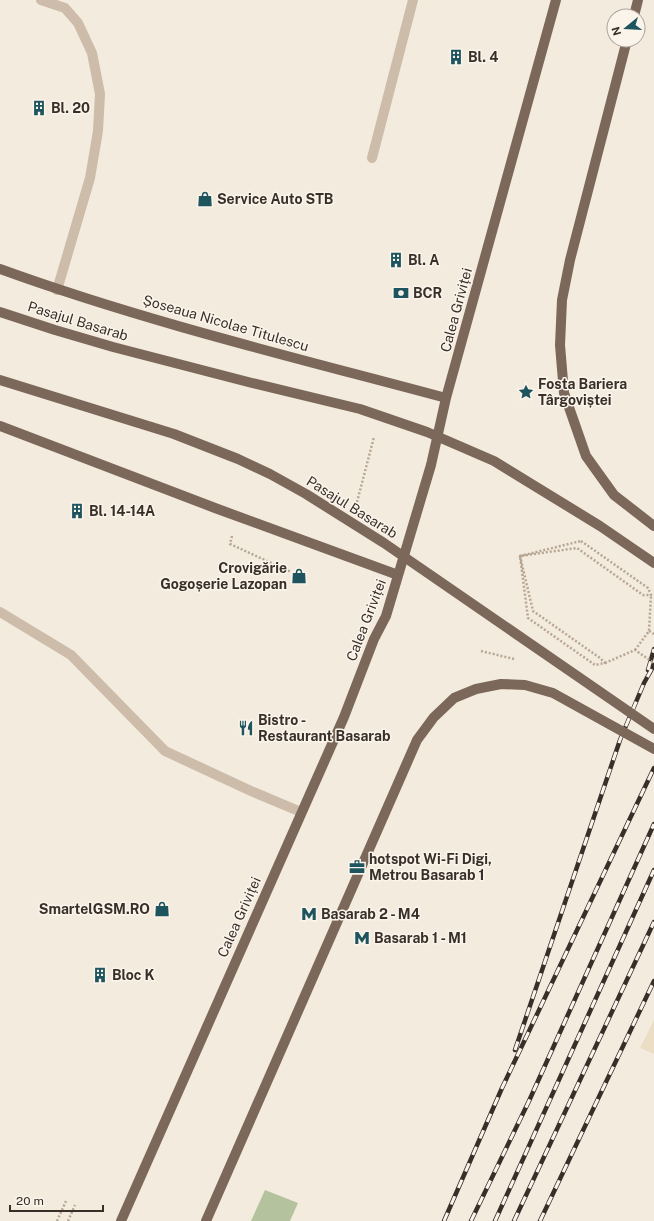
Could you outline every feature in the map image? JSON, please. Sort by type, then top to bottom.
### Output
[{"type":"main road","name":"Calea Griviței","points":[[121,1221],[344,717],[374,639],[386,616],[431,465],[446,398],[556,0]]},
{"type":"main road","points":[[625,48],[570,260],[562,300],[560,345],[564,394],[586,456],[614,495],[654,526]]},
{"type":"main road","name":"Șoseaua Nicolae Titulescu","points":[[0,269],[57,290],[194,330],[446,398]]},
{"type":"main road","name":"Pasajul Basarab","points":[[0,312],[113,347],[360,409],[427,432],[494,461],[600,526],[654,563]]},
{"type":"main road","name":"Pasajul Basarab","points":[[0,380],[174,434],[238,459],[270,474],[306,494],[384,543],[654,729]]},
{"type":"main road","points":[[0,426],[214,508],[398,575]]},
{"type":"main road","points":[[206,1221],[417,740],[434,717],[454,698],[476,688],[501,684],[525,685],[553,693],[654,749]]},
{"type":"lane","points":[[41,0],[65,8],[78,23],[92,53],[100,94],[98,131],[90,178],[57,290]]},
{"type":"lane","points":[[372,158],[413,0]]},
{"type":"lane","points":[[0,612],[71,655],[165,751],[251,791],[301,812]]},
{"type":"path","points":[[357,502],[375,435]]},
{"type":"path","points":[[520,556],[581,541],[648,588],[651,595],[649,631],[635,650],[605,663],[595,665]]},
{"type":"path","points":[[230,544],[291,572]]},
{"type":"path","points":[[520,556],[576,548],[643,595],[651,595]]},
{"type":"path","points":[[520,556],[528,618]]},
{"type":"path","points":[[520,556],[533,611],[605,663]]},
{"type":"path","points":[[649,631],[654,634]]},
{"type":"path","points":[[635,650],[654,663]]},
{"type":"path","points":[[481,652],[516,660]]},
{"type":"path","points":[[57,1221],[66,1201]]},
{"type":"path","points":[[68,1221],[75,1205]]},
{"type":"green space","points":[[265,1190],[298,1203],[290,1221],[251,1221]]},
{"type":"shaded area","points":[[654,1020],[654,1054],[640,1048]]},
{"type":"railway","points":[[648,670],[654,649]]},
{"type":"railway","points":[[515,1050],[620,740],[644,683],[654,665]]},
{"type":"railway","points":[[444,1221],[502,1088],[654,768]]},
{"type":"railway","points":[[471,1221],[529,1101],[654,824]]},
{"type":"railway","points":[[495,1221],[654,870]]},
{"type":"railway","points":[[514,1221],[654,922]]},
{"type":"railway","points":[[540,1221],[654,981]]},
{"type":"place","name":"Bl. 4","points":[[456,57]]},
{"type":"place","name":"Bl. 20","points":[[39,108]]},
{"type":"place","name":"Service Auto STB","points":[[205,199]]},
{"type":"place","name":"Bl. A","points":[[396,260]]},
{"type":"place","name":"BCR","points":[[401,293]]},
{"type":"place","name":"Fosta Bariera Târgoviștei","points":[[526,392]]},
{"type":"place","name":"Bl. 14-14A","points":[[77,511]]},
{"type":"place","name":"Crovigărie Gogoșerie Lazopan","points":[[299,576]]},
{"type":"place","name":"Bistro - Restaurant Basarab","points":[[246,728]]},
{"type":"place","name":"hotspot Wi-Fi Digi, Metrou Basarab 1","points":[[357,867]]},
{"type":"place","name":"SmartelGSM.RO","points":[[162,909]]},
{"type":"place","name":"Basarab 2 - M4","points":[[309,914]]},
{"type":"place","name":"Basarab 1 - M1","points":[[362,938]]},
{"type":"place","name":"Bloc K","points":[[100,975]]}]
